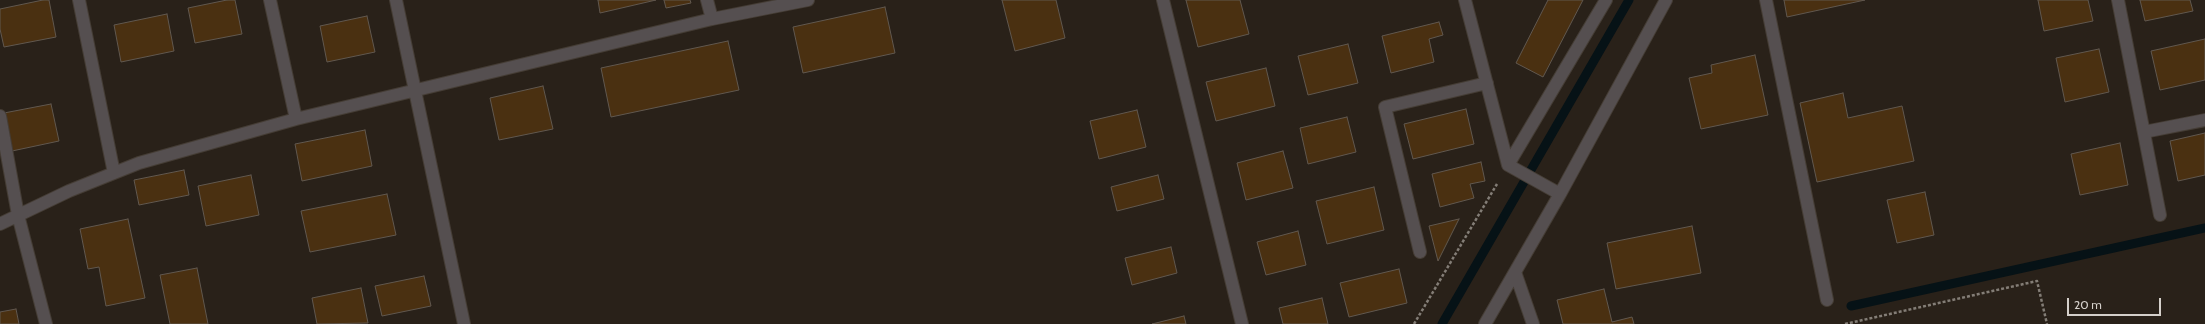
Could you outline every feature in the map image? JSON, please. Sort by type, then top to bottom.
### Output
[{"type":"street","points":[[79,0],[114,173]]},
{"type":"street","points":[[270,0],[296,120]]},
{"type":"street","points":[[396,0],[464,324]]},
{"type":"street","points":[[708,0],[712,19]]},
{"type":"street","points":[[0,224],[139,163],[296,120],[415,91],[712,19],[808,0]]},
{"type":"street","points":[[1163,0],[1242,324]]},
{"type":"street","points":[[1465,0],[1508,165],[1560,194]]},
{"type":"street","points":[[1508,165],[1606,0]]},
{"type":"street","points":[[1485,324],[1560,194],[1666,0]]},
{"type":"street","points":[[1766,0],[1827,300]]},
{"type":"street","points":[[2118,0],[2160,216]]},
{"type":"street","points":[[1420,252],[1385,108],[1487,83]]},
{"type":"street","points":[[0,116],[18,216],[46,324]]},
{"type":"street","points":[[2144,132],[2205,120]]},
{"type":"street","points":[[1515,272],[1533,324]]},
{"type":"path","points":[[1414,324],[1508,165]]},
{"type":"path","points":[[1844,324],[2037,281],[2047,324]]},
{"type":"building","points":[[49,0],[56,37],[4,47],[0,29],[0,9]]},
{"type":"building","points":[[227,0],[235,0],[242,34],[195,43],[188,8]]},
{"type":"building","points":[[598,0],[656,0],[600,13]]},
{"type":"building","points":[[664,0],[690,0],[691,3],[666,8]]},
{"type":"building","points":[[1002,0],[1056,0],[1065,38],[1015,51]]},
{"type":"building","points":[[1186,0],[1240,0],[1249,34],[1198,47]]},
{"type":"building","points":[[1548,0],[1583,0],[1543,77],[1516,63]]},
{"type":"building","points":[[1784,0],[1865,0],[1787,17]]},
{"type":"building","points":[[2038,0],[2088,0],[2093,21],[2044,31]]},
{"type":"building","points":[[2140,0],[2190,0],[2193,11],[2145,21]]},
{"type":"building","points":[[885,7],[895,53],[803,73],[793,27]]},
{"type":"building","points":[[167,14],[174,51],[121,62],[114,25]]},
{"type":"building","points":[[367,16],[375,52],[327,62],[320,26]]},
{"type":"building","points":[[1439,22],[1443,35],[1429,39],[1434,62],[1391,73],[1382,36]]},
{"type":"building","points":[[2205,39],[2205,80],[2160,90],[2151,51]]},
{"type":"building","points":[[728,41],[739,90],[611,117],[601,68]]},
{"type":"building","points":[[1348,44],[1358,83],[1308,95],[1298,56]]},
{"type":"building","points":[[2099,49],[2109,92],[2065,102],[2056,58]]},
{"type":"building","points":[[1755,55],[1768,115],[1701,129],[1689,78],[1712,73],[1711,65]]},
{"type":"building","points":[[1266,68],[1275,106],[1216,121],[1206,82]]},
{"type":"building","points":[[543,86],[553,129],[499,140],[490,98]]},
{"type":"building","points":[[1843,93],[1848,118],[1902,106],[1914,161],[1817,182],[1800,103]]},
{"type":"building","points":[[51,104],[59,141],[12,151],[4,113]]},
{"type":"building","points":[[1466,109],[1474,144],[1413,159],[1404,124]]},
{"type":"building","points":[[1137,110],[1146,147],[1099,159],[1090,121]]},
{"type":"building","points":[[1347,117],[1356,152],[1308,164],[1300,128]]},
{"type":"building","points":[[365,130],[372,166],[302,181],[295,144]]},
{"type":"building","points":[[2205,133],[2205,175],[2178,181],[2170,141]]},
{"type":"building","points":[[2120,143],[2128,185],[2080,195],[2071,154]]},
{"type":"building","points":[[1283,151],[1293,188],[1246,200],[1237,163]]},
{"type":"building","points":[[1481,162],[1485,181],[1470,184],[1474,198],[1440,207],[1432,174]]},
{"type":"building","points":[[184,170],[189,195],[139,205],[134,180]]},
{"type":"building","points":[[251,175],[259,215],[206,226],[198,186]]},
{"type":"building","points":[[1158,175],[1164,199],[1117,211],[1111,187]]},
{"type":"building","points":[[1374,187],[1384,230],[1327,244],[1316,201]]},
{"type":"building","points":[[1925,192],[1934,235],[1897,243],[1887,200]]},
{"type":"building","points":[[387,194],[396,235],[310,252],[301,211]]},
{"type":"building","points":[[128,219],[145,298],[106,306],[99,267],[88,269],[80,229]]},
{"type":"building","points":[[1459,219],[1438,261],[1429,226]]},
{"type":"building","points":[[1692,226],[1701,273],[1616,289],[1607,243]]},
{"type":"building","points":[[1298,231],[1306,265],[1266,275],[1257,242]]},
{"type":"building","points":[[1171,247],[1177,273],[1132,285],[1125,258]]},
{"type":"building","points":[[197,268],[208,324],[170,324],[160,275]]},
{"type":"building","points":[[1399,269],[1407,303],[1349,317],[1340,283]]},
{"type":"building","points":[[424,276],[431,306],[382,316],[375,286]]},
{"type":"building","points":[[361,288],[368,323],[317,324],[312,298]]},
{"type":"building","points":[[1604,289],[1612,322],[1632,317],[1634,324],[1563,324],[1557,300]]},
{"type":"building","points":[[1322,298],[1328,324],[1283,324],[1279,308]]},
{"type":"building","points":[[16,309],[19,324],[0,324],[0,312]]},
{"type":"building","points":[[1184,316],[1186,324],[1152,324]]},
{"type":"waterway","points":[[1442,324],[1629,0]]},
{"type":"waterway","points":[[1851,306],[2205,228]]}]
